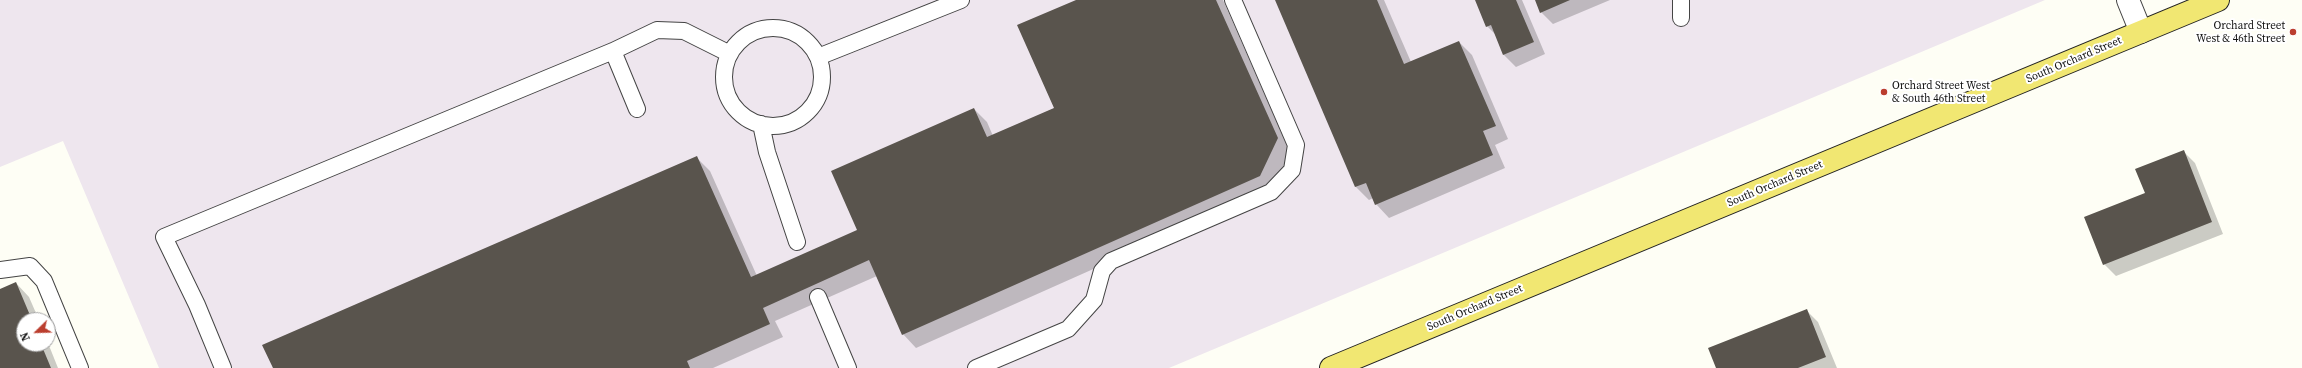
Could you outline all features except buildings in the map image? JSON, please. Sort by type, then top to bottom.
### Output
[{"type":"main road","name":"South Orchard Street","points":[[1331,368],[2218,0]]},
{"type":"street","points":[[2128,0],[2141,32]]},
{"type":"lane","points":[[818,57],[961,0]]},
{"type":"lane","points":[[976,368],[1068,329],[1094,300],[1102,271],[1111,261],[1271,192],[1292,170],[1296,145],[1233,0]]},
{"type":"lane","points":[[1681,0],[1681,18]]},
{"type":"lane","points":[[775,28],[789,30],[801,36],[811,46],[818,57],[822,72],[821,88],[815,102],[805,114],[791,122],[776,126],[761,124],[748,118],[736,109],[728,97],[724,82],[725,68],[730,54],[738,43],[748,34],[761,29],[775,28]]},
{"type":"lane","points":[[223,368],[196,305],[164,237],[613,51],[656,30],[684,31],[730,54]]},
{"type":"lane","points":[[613,51],[637,109]]},
{"type":"lane","points":[[761,124],[767,152],[797,242]]},
{"type":"lane","points":[[0,270],[30,266],[44,281],[80,368]]},
{"type":"lane","points":[[818,297],[848,368]]},
{"type":"shaded area","points":[[0,0],[2045,0],[1169,368],[159,368],[63,141],[0,167]]},
{"type":"place","name":"Orchard Street West & 46th Street","points":[[2293,32]]},
{"type":"place","name":"Orchard Street West & South 46th Street","points":[[1884,92]]}]
